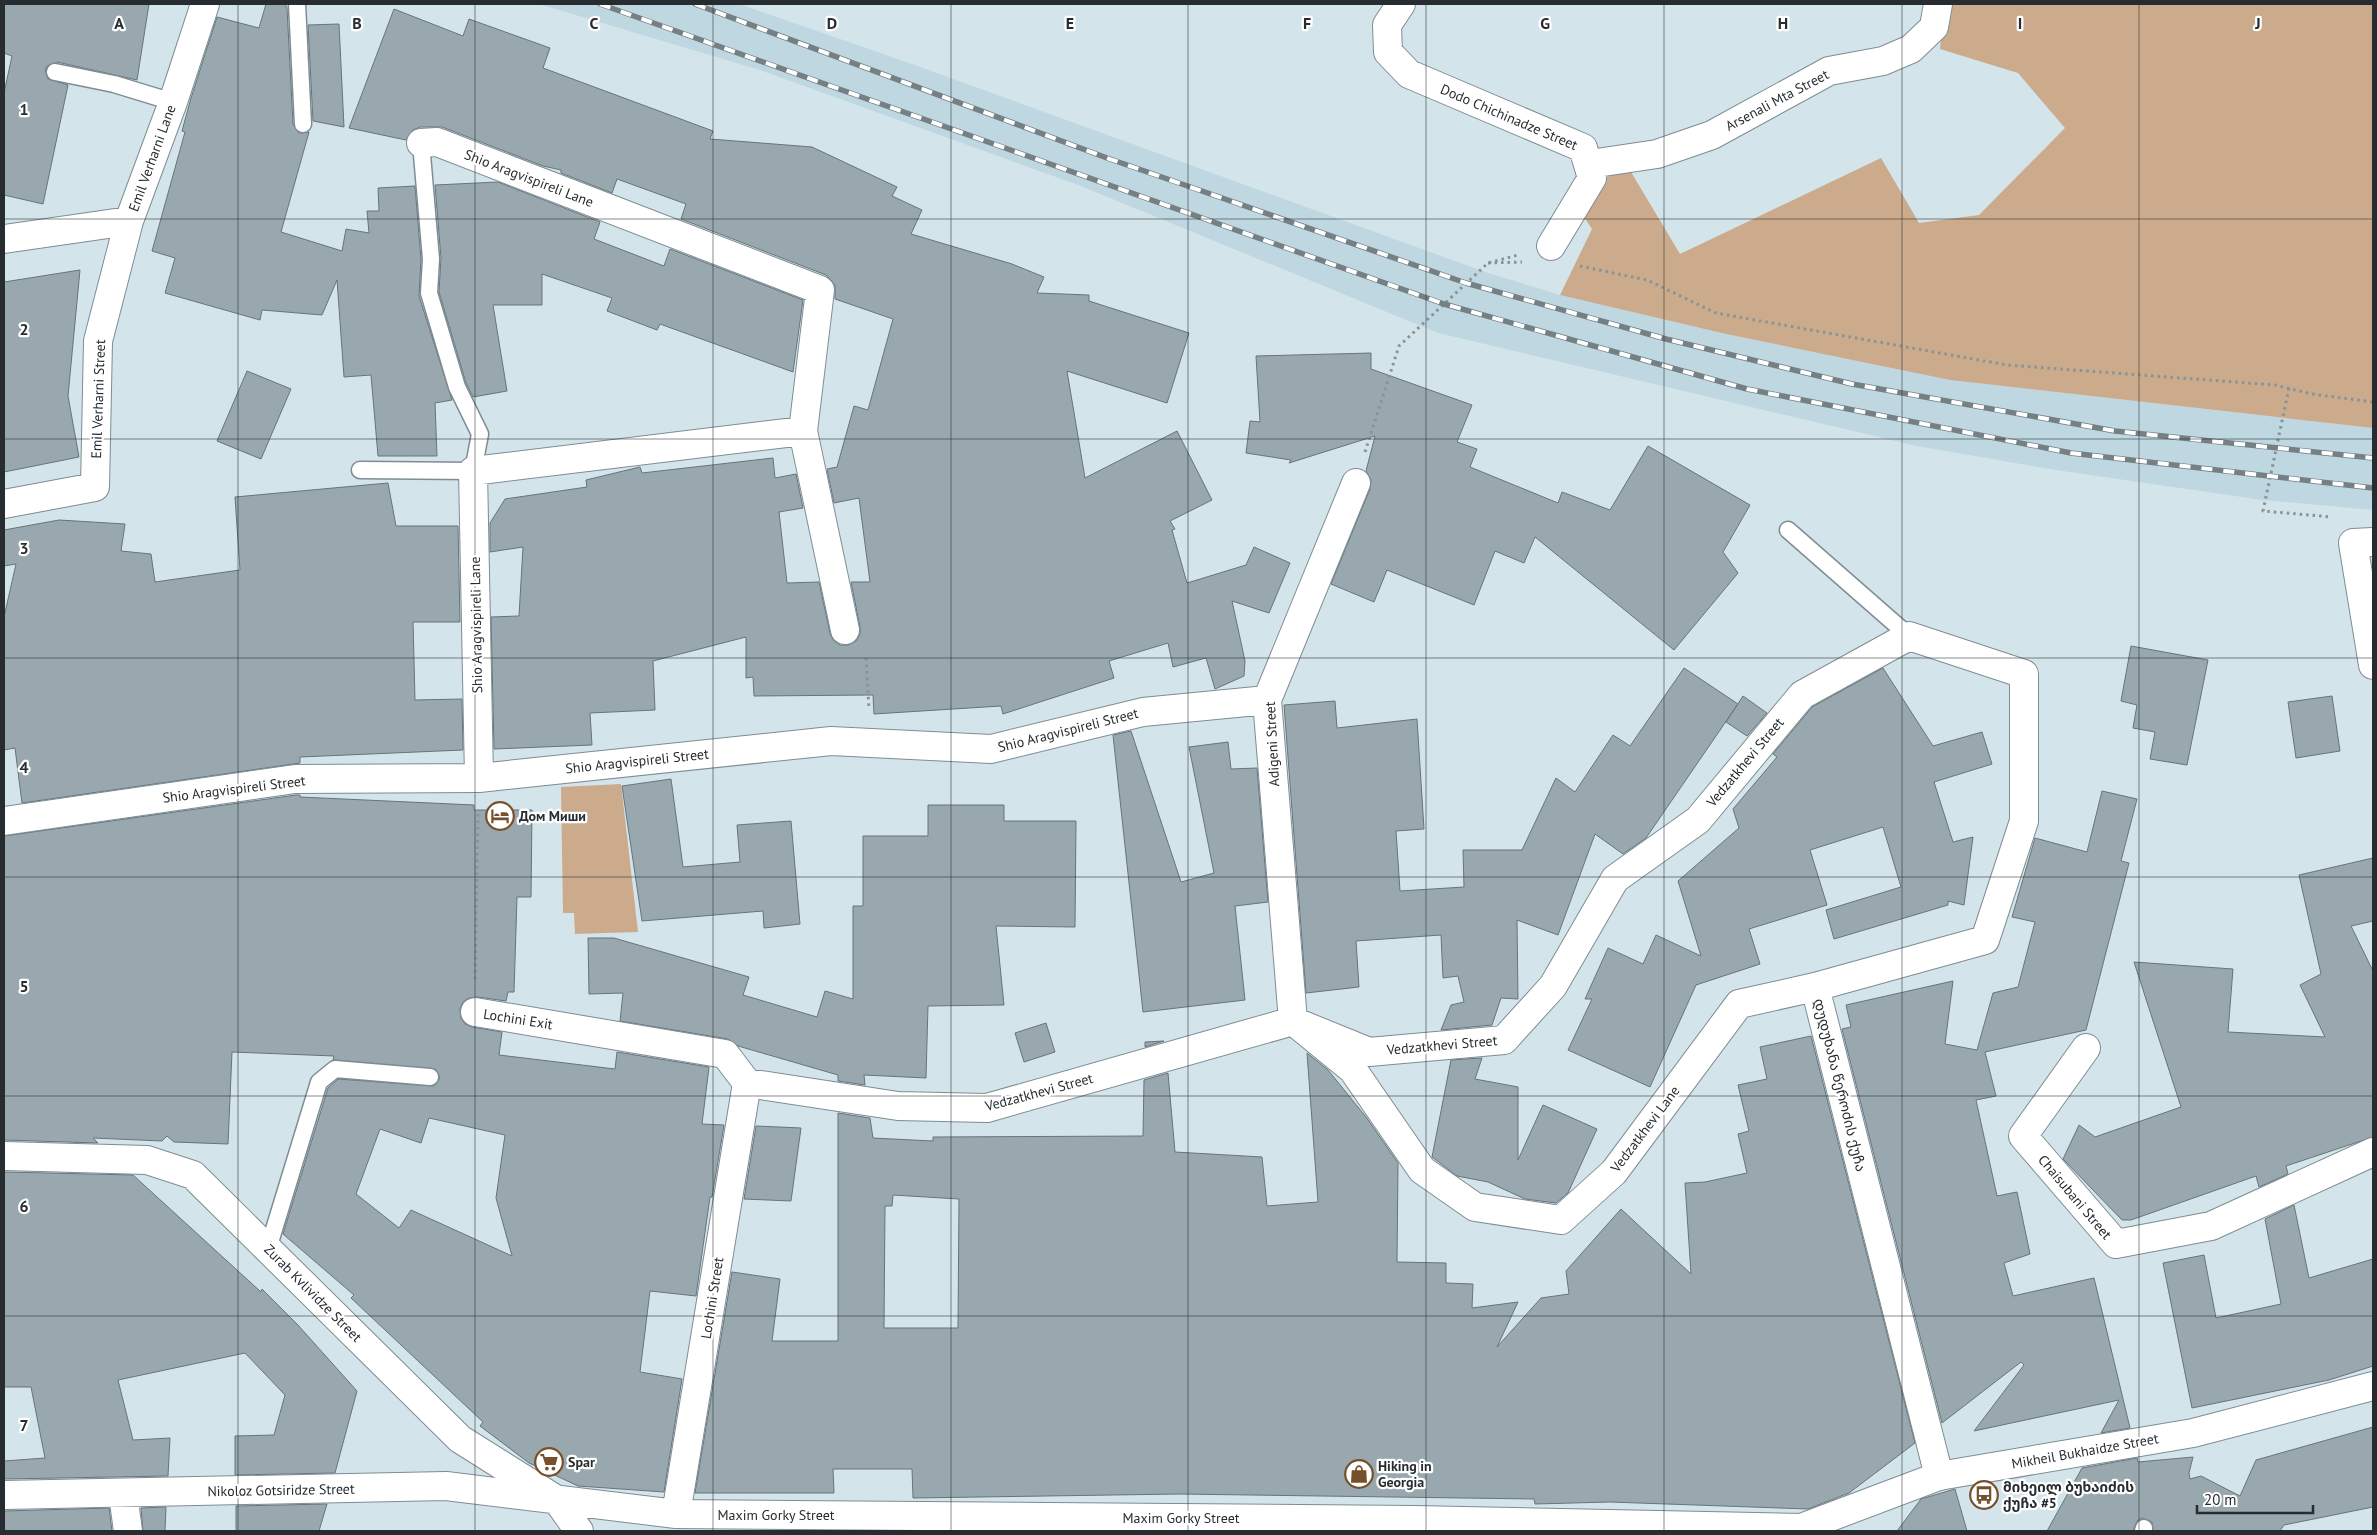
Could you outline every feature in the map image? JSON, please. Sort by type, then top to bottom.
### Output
[{"type":"street","name":"Emil Verharni Lane","points":[[4,239],[129,221],[173,102],[204,4]]},
{"type":"street","name":"Dodo Chichinadze Street","points":[[1401,4],[1387,25],[1388,52],[1408,74],[1583,148],[1590,164],[1592,178],[1551,246]]},
{"type":"street","name":"Arsenali Mta Street","points":[[1590,164],[1656,154],[1712,135],[1830,71],[1883,61],[1911,49],[1934,26],[1938,4]]},
{"type":"street","name":"Shio Aragvispireli Lane","points":[[420,143],[437,142],[820,290],[803,430],[845,630]]},
{"type":"street","name":"Emil Verharni Street","points":[[4,504],[95,487],[98,341],[129,221]]},
{"type":"street","points":[[473,471],[803,430]]},
{"type":"street","name":"Shio Aragvispireli Lane","points":[[473,471],[479,778]]},
{"type":"street","name":"Adigeni Street","points":[[1293,1021],[1268,700],[1356,483]]},
{"type":"street","points":[[2368,542],[2353,543],[2373,665]]},
{"type":"street","name":"დუდუხანა წეროძის ქუჩა","points":[[1909,636],[2024,674],[2024,820],[1985,940],[1815,987],[1939,1476]]},
{"type":"street","name":"Vedzatkhevi Street","points":[[747,1083],[898,1106],[987,1108],[1293,1021],[1369,1052],[1504,1040],[1553,986],[1614,879],[1698,820],[1802,694],[1909,636]]},
{"type":"street","name":"Shio Aragvispireli Street","points":[[4,821],[295,779],[479,778],[831,741],[991,750],[1143,712],[1268,700]]},
{"type":"street","name":"Vedzatkhevi Lane","points":[[1293,1021],[1353,1070],[1422,1170],[1475,1207],[1561,1220],[1614,1172],[1739,1004],[1815,987]]},
{"type":"street","name":"Lochini Exit","points":[[475,1012],[725,1054],[747,1083]]},
{"type":"street","name":"Chaisubani Street","points":[[2086,1048],[2023,1136],[2116,1244],[2211,1226],[2373,1152]]},
{"type":"street","name":"Lochini Street","points":[[676,1514],[747,1083]]},
{"type":"street","name":"Zurab Kvlividze Street","points":[[4,1156],[147,1160],[193,1175],[460,1439],[557,1500],[579,1531]]},
{"type":"street","name":"Mikheil Bukhaidze Street","points":[[1802,1530],[1939,1476],[2193,1433],[2373,1386]]},
{"type":"street","name":"Nikoloz Gotsiridze Street","points":[[4,1495],[446,1486],[557,1500]]},
{"type":"street","points":[[123,1494],[128,1531]]},
{"type":"street","name":"Maxim Gorky Street","points":[[557,1500],[676,1514],[1413,1526],[1802,1530]]},
{"type":"lane","points":[[297,4],[303,124]]},
{"type":"lane","points":[[55,72],[114,84],[173,102]]},
{"type":"lane","name":"Shio Aragvispireli Lane","points":[[420,143],[431,259],[429,293],[457,387],[480,434],[473,471]]},
{"type":"lane","points":[[360,470],[473,471]]},
{"type":"lane","points":[[1788,530],[1909,636]]},
{"type":"lane","points":[[268,1249],[319,1082],[335,1069],[430,1077]]},
{"type":"path","points":[[1367,443],[1399,346],[1488,263],[1551,246]]},
{"type":"path","points":[[1488,263],[1524,262]]},
{"type":"path","points":[[1571,264],[1647,280],[1716,313],[2007,365],[2275,385],[2312,394],[2373,402]]},
{"type":"path","points":[[2288,388],[2263,511],[2337,517],[2368,542]]},
{"type":"path","points":[[845,630],[866,654],[869,712]]},
{"type":"path","name":"Lochini Exit","points":[[475,1012],[479,778]]},
{"type":"shaded area","points":[[539,4],[739,4],[912,64],[1488,273],[1560,295],[1726,334],[1950,380],[2373,428],[2373,510],[2263,500],[2056,470],[1917,446],[1438,333],[1081,186],[760,70]]},
{"type":"shaded area","points":[[1945,4],[2373,4],[2373,428],[1950,380],[1726,334],[1560,295],[1592,229],[1570,196],[1628,167],[1680,254],[1881,158],[1919,223],[1979,215],[2065,128],[2018,73],[1940,49]]},
{"type":"shaded area","points":[[621,784],[638,932],[575,934],[574,913],[563,913],[561,787]]},
{"type":"building","points":[[4,4],[149,4],[137,80],[57,62],[47,66],[45,70],[48,79],[68,85],[43,204],[4,195],[4,93],[12,56],[4,53]]},
{"type":"building","points":[[266,4],[285,4],[287,8],[293,124],[299,133],[309,132],[281,232],[342,251],[346,229],[369,233],[367,211],[379,211],[378,188],[415,186],[421,259],[419,296],[452,400],[435,403],[437,456],[378,456],[371,375],[344,377],[337,280],[322,315],[262,310],[260,320],[165,293],[175,258],[152,251],[185,132],[182,131],[191,98],[217,17],[259,28]]},
{"type":"building","points":[[394,9],[463,36],[469,19],[550,48],[543,68],[713,131],[710,139],[812,147],[897,187],[892,196],[922,210],[911,234],[1012,264],[1044,277],[1037,293],[1089,295],[1089,301],[1189,333],[1167,403],[1067,371],[1085,478],[1177,431],[1212,500],[1170,521],[1175,529],[1172,530],[1187,583],[1246,565],[1254,547],[1290,563],[1269,613],[1232,601],[1245,661],[1244,676],[1215,689],[1206,658],[1173,667],[1168,643],[1109,661],[1114,678],[1003,714],[1001,706],[874,714],[873,695],[754,696],[753,677],[746,678],[746,637],[653,661],[655,710],[590,713],[592,745],[494,749],[491,617],[519,616],[523,547],[490,552],[490,523],[505,499],[587,487],[586,480],[640,467],[642,473],[773,458],[775,478],[796,474],[803,508],[779,512],[787,583],[819,582],[833,640],[840,645],[848,645],[856,641],[860,634],[860,627],[851,582],[870,582],[859,498],[834,503],[827,469],[837,467],[854,406],[868,410],[893,319],[835,299],[835,285],[826,275],[681,219],[686,204],[617,179],[612,193],[561,173],[561,170],[543,166],[442,127],[420,127],[413,130],[406,140],[349,128]]},
{"type":"building","points":[[339,24],[344,127],[313,121],[308,25]]},
{"type":"building","points":[[498,182],[600,222],[594,239],[664,266],[670,249],[803,300],[793,372],[660,324],[657,330],[607,311],[612,298],[542,274],[542,305],[493,305],[507,391],[473,397],[466,383],[439,292],[441,258],[435,185]]},
{"type":"building","points":[[80,270],[68,396],[79,457],[4,472],[4,282]]},
{"type":"building","points":[[1371,353],[1371,369],[1472,405],[1457,442],[1477,449],[1470,467],[1558,503],[1562,492],[1610,510],[1648,446],[1750,505],[1723,552],[1738,573],[1674,650],[1535,537],[1524,563],[1495,551],[1474,605],[1387,570],[1374,602],[1331,584],[1370,489],[1371,480],[1366,471],[1375,436],[1289,463],[1291,460],[1246,453],[1250,421],[1260,422],[1256,356]]},
{"type":"building","points":[[247,371],[291,389],[261,459],[217,441]]},
{"type":"building","points":[[388,483],[396,526],[458,526],[460,622],[413,622],[415,700],[462,699],[463,750],[300,757],[300,763],[22,803],[15,748],[4,750],[4,617],[16,564],[4,566],[4,530],[59,520],[125,524],[121,551],[151,554],[155,582],[240,570],[235,497]]},
{"type":"building","points":[[2131,646],[2208,660],[2187,765],[2150,759],[2155,732],[2133,728],[2137,705],[2121,701]]},
{"type":"building","points":[[1684,668],[1738,704],[1646,838],[1623,854],[1595,834],[1558,935],[1517,920],[1518,999],[1501,998],[1492,1025],[1441,1030],[1451,1005],[1464,1002],[1458,976],[1443,978],[1441,935],[1356,941],[1359,987],[1306,993],[1284,705],[1335,701],[1337,728],[1417,719],[1424,829],[1396,831],[1400,891],[1464,887],[1463,850],[1522,850],[1556,778],[1575,792],[1613,735],[1630,746]]},
{"type":"building","points":[[1883,668],[1933,746],[1982,732],[1992,764],[1934,782],[1953,842],[1973,837],[1964,905],[1948,901],[1948,905],[1834,939],[1826,910],[1901,887],[1883,827],[1810,850],[1827,905],[1749,929],[1760,964],[1696,985],[1650,1087],[1568,1050],[1592,999],[1585,999],[1608,948],[1643,964],[1656,935],[1701,956],[1678,881],[1739,828],[1733,809],[1777,757],[1773,754],[1812,707]]},
{"type":"building","points":[[1743,696],[1767,713],[1747,736],[1726,722]]},
{"type":"building","points":[[2332,696],[2340,751],[2296,758],[2288,702]]},
{"type":"building","points":[[1131,731],[1181,882],[1214,873],[1189,747],[1228,742],[1231,769],[1257,768],[1268,902],[1235,906],[1245,1000],[1143,1012],[1113,735]]},
{"type":"building","points":[[671,779],[683,867],[740,862],[737,825],[791,821],[800,924],[764,928],[763,911],[642,921],[622,786]]},
{"type":"building","points":[[2102,791],[2137,799],[2121,861],[2129,863],[2086,1030],[1985,1052],[1996,1096],[1976,1100],[1997,1196],[2017,1192],[2030,1254],[2004,1263],[2013,1296],[2094,1278],[2130,1428],[2101,1433],[2119,1400],[1974,1431],[2024,1365],[2021,1362],[1942,1423],[1842,1029],[1851,1027],[1846,1005],[1953,981],[1945,1044],[1977,1050],[1993,993],[2018,987],[2035,922],[2012,917],[2035,838],[2087,852]]},
{"type":"building","points":[[296,795],[300,795],[300,797],[474,805],[474,810],[532,810],[531,897],[517,897],[514,992],[508,992],[506,1001],[478,997],[469,998],[463,1002],[460,1009],[461,1018],[465,1024],[472,1027],[502,1032],[499,1055],[615,1069],[617,1052],[709,1067],[702,1124],[724,1125],[712,1197],[710,1197],[696,1296],[650,1291],[640,1372],[682,1379],[664,1492],[578,1486],[529,1463],[480,1426],[483,1422],[351,1298],[354,1295],[283,1234],[328,1088],[338,1079],[434,1086],[440,1078],[435,1069],[333,1060],[334,1056],[232,1052],[228,1144],[174,1142],[167,1136],[162,1141],[93,1138],[98,1143],[4,1140],[4,836]],"holes":[[[429,1118],[505,1135],[496,1198],[512,1256],[411,1210],[399,1228],[356,1194],[380,1129],[421,1143]]]},
{"type":"building","points":[[928,805],[1004,805],[1004,821],[1076,821],[1075,927],[996,926],[1004,1005],[928,1006],[926,1078],[864,1075],[865,1085],[838,1081],[838,1075],[738,1046],[728,1039],[620,1021],[623,993],[589,994],[588,938],[614,938],[749,977],[743,995],[817,1017],[825,991],[853,999],[853,906],[863,906],[863,836],[928,836]]},
{"type":"building","points":[[2373,858],[2373,921],[2351,926],[2373,971],[2373,1137],[2286,1166],[2288,1174],[2259,1187],[2256,1176],[2131,1220],[2122,1220],[2063,1159],[2079,1125],[2095,1137],[2181,1107],[2134,962],[2233,969],[2228,1032],[2325,1037],[2300,985],[2321,974],[2299,875]]},
{"type":"building","points":[[1046,1023],[1055,1052],[1024,1062],[1015,1033]]},
{"type":"building","points":[[1811,1036],[1915,1443],[1849,1493],[1808,1509],[1610,1502],[1535,1504],[1534,1499],[1179,1494],[913,1498],[912,1469],[833,1469],[834,1493],[695,1493],[732,1272],[780,1279],[772,1341],[838,1341],[838,1113],[870,1118],[873,1138],[933,1141],[933,1137],[1143,1136],[1144,1080],[1168,1073],[1175,1152],[1262,1157],[1267,1206],[1318,1202],[1307,1053],[1328,1070],[1366,1117],[1398,1163],[1397,1262],[1446,1263],[1446,1283],[1473,1284],[1472,1308],[1518,1302],[1497,1347],[1541,1298],[1569,1294],[1566,1271],[1621,1209],[1691,1274],[1685,1183],[1705,1182],[1747,1173],[1738,1134],[1749,1131],[1738,1085],[1767,1079],[1760,1047]],"holes":[[[893,1195],[959,1199],[958,1328],[884,1328],[885,1206],[892,1206]]]},
{"type":"building","points":[[1164,1041],[1145,1047],[1145,1042]]},
{"type":"building","points":[[1482,1058],[1475,1079],[1518,1087],[1518,1160],[1543,1105],[1597,1129],[1568,1193],[1556,1203],[1525,1199],[1488,1182],[1457,1176],[1432,1157],[1451,1060]]},
{"type":"building","points":[[756,1126],[801,1128],[791,1201],[744,1199]]},
{"type":"building","points":[[4,1172],[133,1175],[261,1292],[262,1289],[297,1324],[357,1391],[335,1473],[235,1475],[235,1436],[274,1435],[285,1395],[245,1353],[118,1380],[133,1440],[170,1438],[168,1476],[4,1479],[4,1461],[45,1458],[31,1387],[4,1387]]},
{"type":"building","points":[[2294,1205],[2309,1278],[2373,1259],[2373,1366],[2329,1380],[2192,1408],[2163,1263],[2204,1255],[2216,1318],[2281,1304],[2265,1219]]},
{"type":"building","points":[[2373,1427],[2373,1507],[2284,1525],[2280,1531],[2153,1531],[2152,1522],[2142,1518],[2137,1521],[2133,1531],[2047,1531],[2082,1468],[2137,1458],[2138,1462],[2193,1457],[2189,1473],[2190,1479],[2201,1476],[2240,1496],[2256,1460]]},
{"type":"building","points":[[1955,1489],[1967,1531],[1897,1531],[1921,1499]]},
{"type":"building","points":[[327,1504],[319,1531],[236,1531],[236,1506]]},
{"type":"building","points":[[166,1507],[165,1531],[143,1531],[141,1508]]},
{"type":"building","points":[[109,1508],[112,1531],[4,1531],[4,1511]]},
{"type":"railway","points":[[600,4],[1444,304],[1747,389],[2071,453],[2373,488]]},
{"type":"railway","points":[[695,4],[1107,158],[1466,283],[1666,339],[1852,384],[2115,431],[2373,458]]},
{"type":"place","name":"Дом Миши","points":[[500,816]]},
{"type":"place","name":"Spar","points":[[549,1462]]},
{"type":"place","name":"Hiking in Georgia","points":[[1359,1474]]},
{"type":"place","name":"მიხეილ ბუხაიძის ქუჩა #5","points":[[1984,1495]]}]
